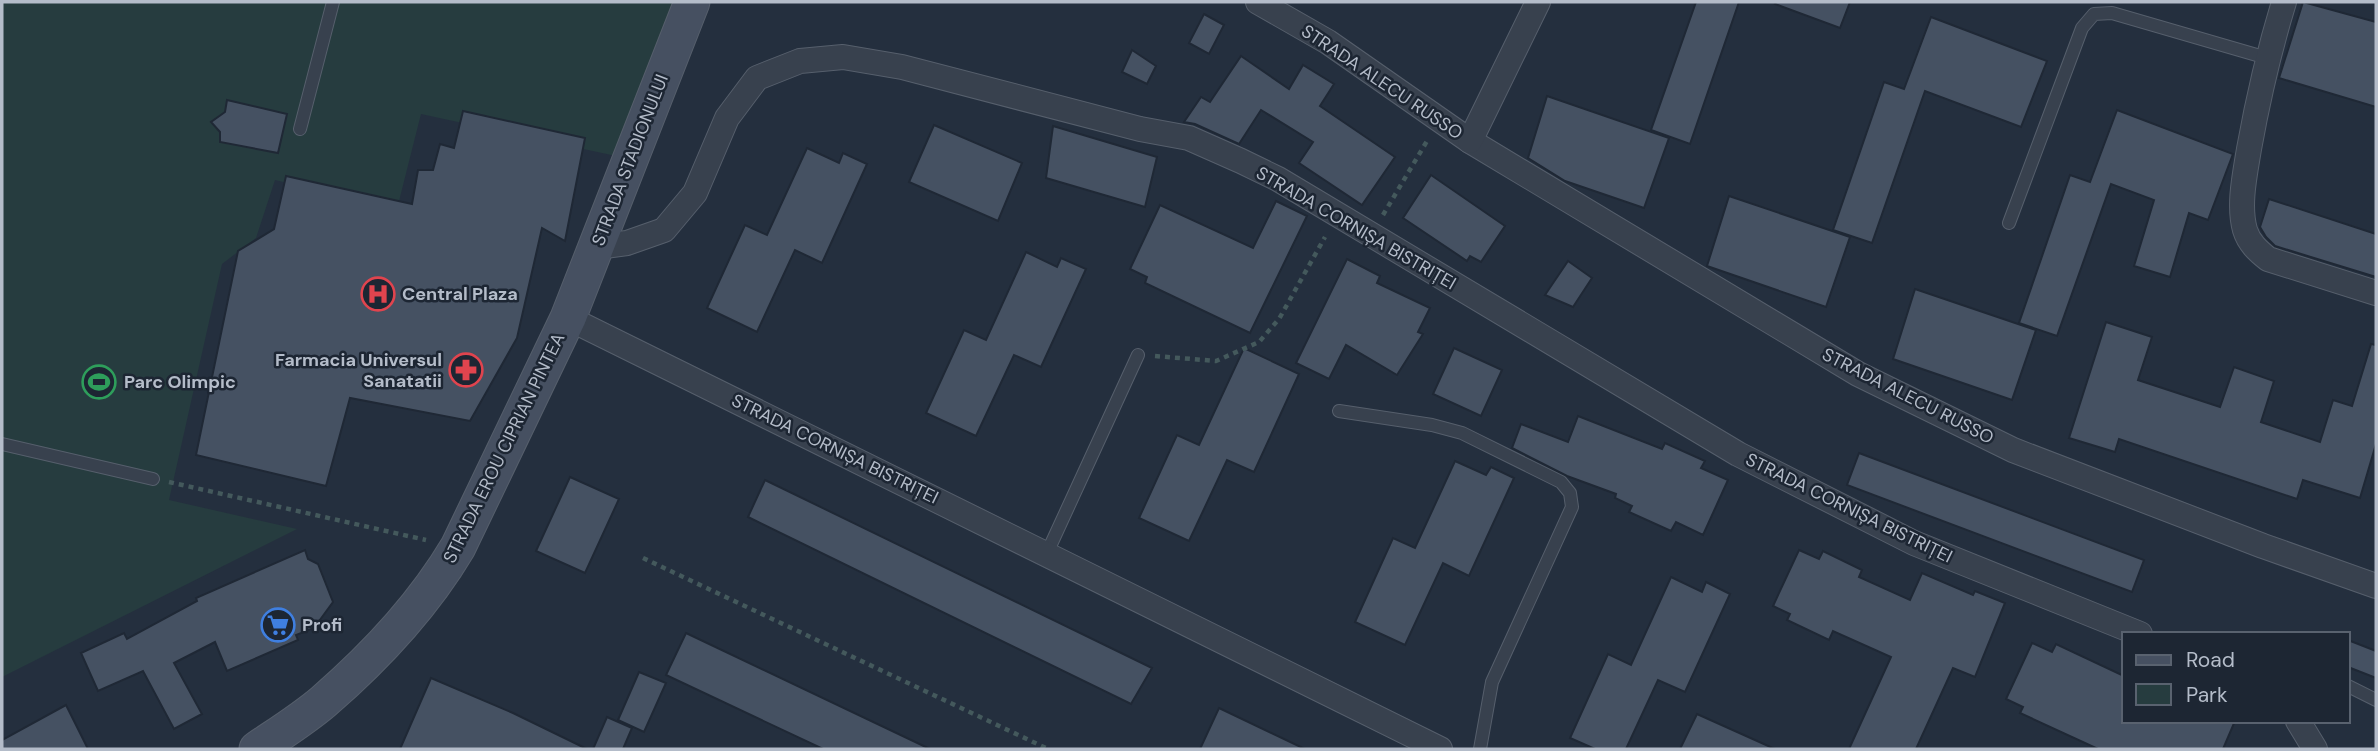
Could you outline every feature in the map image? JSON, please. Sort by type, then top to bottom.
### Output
[{"type":"street","name":"STRADA STADIONULUI","points":[[568,318],[692,2]]},
{"type":"street","name":"STRADA ALECU RUSSO","points":[[1258,2],[1328,42],[1470,141],[1858,374],[2013,450],[2263,546],[2376,586]]},
{"type":"street","name":"STRADA ALECU RUSSO","points":[[1470,141],[1538,2]]},
{"type":"street","points":[[2284,2],[2267,58],[2246,169],[2243,203],[2245,230],[2254,247],[2268,258],[2376,293]]},
{"type":"street","name":"STRADA CORNIȘA BISTRIȚEI","points":[[597,247],[627,243],[664,230],[695,193],[727,117],[757,78],[800,61],[843,57],[902,67],[1140,129],[1189,138],[1278,179],[1738,454],[1793,484],[1914,543],[2135,632]]},
{"type":"street","name":"STRADA CORNIȘA BISTRIȚEI","points":[[568,318],[1440,749]]},
{"type":"street","name":"STRADA EROU CIPRIAN PINTEA","points":[[257,749],[322,703],[385,643],[440,577],[458,547],[568,318]]},
{"type":"street","points":[[2299,723],[2315,749]]},
{"type":"lane","points":[[300,129],[333,2]]},
{"type":"lane","points":[[2009,223],[2082,28],[2094,14],[2112,13],[2267,58]]},
{"type":"lane","points":[[1047,553],[1138,355]]},
{"type":"lane","points":[[1339,411],[1432,425],[1462,433],[1561,482],[1570,493],[1572,507],[1492,682],[1480,749]]},
{"type":"lane","points":[[2,444],[153,479]]},
{"type":"lane","points":[[2350,687],[2376,701]]},
{"type":"path","points":[[1371,235],[1440,120]]},
{"type":"path","points":[[1138,355],[1216,361],[1259,342],[1279,319],[1338,215]]},
{"type":"path","points":[[153,479],[458,547]]},
{"type":"path","points":[[643,558],[1048,749]]},
{"type":"green space","name":"Parc Olimpic","points":[[2,2],[692,2],[630,159],[421,114],[397,209],[275,180],[256,238],[222,264],[169,500],[297,529],[2,677]]},
{"type":"building","points":[[1696,2],[1739,2],[1690,144],[1651,130]]},
{"type":"building","points":[[1850,2],[1840,28],[1775,4]]},
{"type":"building","points":[[2303,2],[2376,22],[2376,107],[2279,78]]},
{"type":"building","points":[[1204,14],[1224,25],[1209,54],[1189,43]]},
{"type":"building","points":[[1931,17],[2047,61],[2021,127],[1925,91],[1872,243],[1833,230],[1884,82],[1904,89]]},
{"type":"building","points":[[1132,50],[1156,66],[1147,84],[1122,72]]},
{"type":"building","points":[[1241,56],[1289,89],[1303,65],[1334,84],[1320,106],[1395,157],[1362,205],[1299,163],[1313,142],[1261,110],[1239,144],[1195,124],[1184,122],[1201,97],[1210,102]]},
{"type":"building","points":[[1547,96],[1669,138],[1644,208],[1565,181],[1528,158]]},
{"type":"building","points":[[227,100],[287,114],[278,153],[220,142],[220,132],[211,122],[225,112]]},
{"type":"building","points":[[2117,110],[2233,154],[2208,220],[2189,213],[2170,277],[2134,266],[2154,200],[2111,184],[2057,336],[2019,323],[2070,175],[2090,182]]},
{"type":"building","name":"Central Plaza","points":[[463,111],[585,138],[565,241],[542,228],[517,338],[470,421],[350,398],[326,486],[196,455],[238,251],[274,229],[286,176],[412,204],[418,170],[433,170],[440,144],[454,148]]},
{"type":"building","points":[[934,125],[1022,163],[998,221],[909,182]]},
{"type":"building","points":[[1053,126],[1157,157],[1145,207],[1046,178]]},
{"type":"building","points":[[807,148],[839,163],[843,153],[867,164],[822,263],[795,250],[757,332],[707,308],[745,225],[767,235]]},
{"type":"building","points":[[1431,175],[1505,226],[1481,262],[1470,256],[1467,261],[1403,218]]},
{"type":"building","points":[[1729,196],[1850,237],[1826,307],[1707,266]]},
{"type":"building","points":[[2269,199],[2376,234],[2376,277],[2275,246],[2260,227]]},
{"type":"building","points":[[1276,201],[1307,216],[1250,333],[1145,283],[1147,277],[1130,269],[1160,205],[1253,248]]},
{"type":"building","points":[[1026,252],[1057,267],[1061,258],[1086,269],[1041,367],[1014,355],[976,436],[926,413],[964,330],[986,340]]},
{"type":"building","points":[[1347,259],[1380,276],[1377,283],[1430,308],[1418,332],[1423,334],[1397,375],[1346,345],[1329,379],[1296,363]]},
{"type":"building","points":[[1568,261],[1592,278],[1573,307],[1545,295]]},
{"type":"building","points":[[1915,289],[2036,330],[2012,400],[1893,359]]},
{"type":"building","points":[[2106,322],[2152,337],[2138,380],[2220,407],[2234,367],[2274,381],[2261,422],[2320,442],[2333,400],[2352,406],[2371,344],[2376,345],[2376,444],[2360,498],[2303,480],[2297,499],[2119,439],[2115,452],[2069,438]]},
{"type":"building","points":[[1244,348],[1299,374],[1254,472],[1227,460],[1189,541],[1139,518],[1177,435],[1199,445]]},
{"type":"building","points":[[1454,348],[1502,370],[1481,416],[1433,394]]},
{"type":"building","points":[[1578,416],[1662,449],[1665,443],[1705,461],[1701,468],[1728,480],[1703,535],[1676,522],[1671,531],[1629,512],[1632,506],[1615,498],[1616,494],[1567,476],[1512,448],[1521,424],[1568,442]]},
{"type":"building","points":[[1859,453],[2144,560],[2132,592],[1847,485]]},
{"type":"building","points":[[1455,461],[1486,475],[1491,467],[1514,478],[1469,576],[1443,563],[1405,645],[1355,622],[1393,538],[1415,548]]},
{"type":"building","points":[[570,477],[619,499],[585,573],[536,551]]},
{"type":"building","points":[[765,480],[1152,668],[1131,704],[748,517]]},
{"type":"building","points":[[305,550],[308,559],[318,564],[333,602],[314,628],[296,635],[298,640],[227,671],[215,642],[174,663],[202,714],[174,729],[143,671],[98,691],[81,653],[124,633],[127,639],[197,601],[196,598]]},
{"type":"building","points":[[1799,550],[1819,559],[1823,551],[1862,570],[1859,577],[1910,600],[1922,573],[1973,595],[1975,591],[2005,603],[1975,677],[1953,668],[1916,749],[1849,749],[1891,657],[1833,631],[1829,640],[1787,620],[1790,614],[1773,606]]},
{"type":"building","points":[[1671,577],[1702,592],[1706,582],[1730,594],[1685,692],[1658,680],[1626,749],[1595,749],[1570,738],[1608,654],[1631,665]]},
{"type":"building","points":[[686,633],[930,749],[823,749],[666,675]]},
{"type":"building","points":[[2350,641],[2376,651],[2376,678],[2350,668]]},
{"type":"building","points":[[2032,643],[2052,652],[2056,644],[2122,675],[2122,723],[2234,723],[2223,749],[2098,749],[2020,713],[2023,707],[2006,699]]},
{"type":"building","points":[[639,672],[666,683],[644,732],[618,720]]},
{"type":"building","points":[[431,678],[513,713],[587,749],[400,749]]},
{"type":"building","points":[[66,705],[88,749],[2,749],[2,740]]},
{"type":"building","points":[[1219,708],[1305,749],[1200,749]]},
{"type":"building","points":[[1697,714],[1775,749],[1680,749]]},
{"type":"building","points":[[607,717],[632,728],[623,749],[593,749]]},
{"type":"place","name":"Central Plaza","points":[[378,294]]},
{"type":"place","name":"Farmacia Universul Sanatatii","points":[[466,370]]},
{"type":"place","name":"Parc Olimpic","points":[[99,382]]},
{"type":"place","name":"Profi","points":[[278,625]]}]
